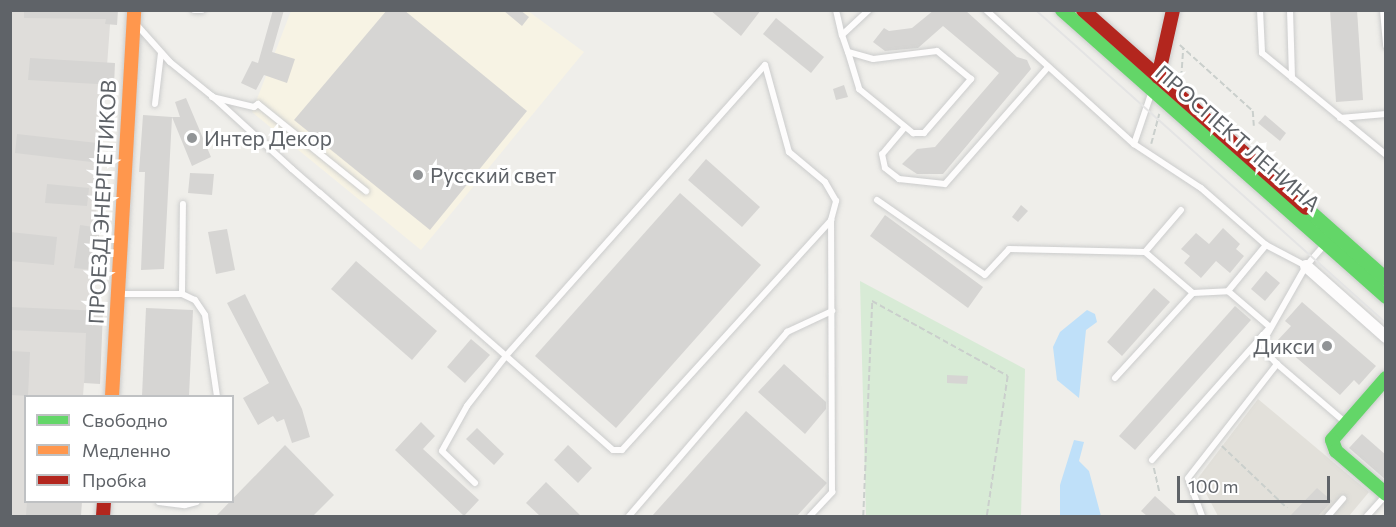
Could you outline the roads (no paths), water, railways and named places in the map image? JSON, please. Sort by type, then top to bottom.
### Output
[{"type":"street","name":"ПРОСПЕКТ ЛЕНИНА","points":[[1062,10],[1155,84],[1330,239],[1386,297]]},
{"type":"street","points":[[1155,84],[1173,10]]},
{"type":"street","name":"ПРОСПЕКТ ЛЕНИНА","points":[[1089,13],[1155,84]]},
{"type":"street","name":"ПРОЕЗД ЭНЕРГЕТИКОВ","points":[[112,395],[134,16]]},
{"type":"street","name":"ПРОСПЕКТ ЛЕНИНА","points":[[1330,239],[1386,279]]},
{"type":"street","points":[[1306,266],[1386,337]]},
{"type":"street","points":[[1386,378],[1345,422],[1332,440],[1336,451],[1386,495]]},
{"type":"lane","points":[[194,10],[202,10]]},
{"type":"lane","points":[[836,10],[843,35],[848,52],[859,89],[913,134],[924,133],[971,79],[937,51],[873,59],[848,52]]},
{"type":"lane","points":[[843,35],[869,10]]},
{"type":"lane","points":[[986,10],[1134,144],[1201,188],[1266,245],[1306,266]]},
{"type":"lane","points":[[1260,10],[1262,53],[1386,155]]},
{"type":"lane","points":[[1290,10],[1292,78]]},
{"type":"lane","points":[[1383,10],[1386,46]]},
{"type":"lane","points":[[134,16],[161,53],[613,450],[621,450],[831,220]]},
{"type":"lane","points":[[154,104],[161,53]]},
{"type":"lane","points":[[475,483],[442,451],[467,406],[506,356],[765,64],[789,152],[825,182],[836,201],[831,220],[832,492],[810,516]]},
{"type":"lane","points":[[905,127],[882,154],[885,168],[900,179],[945,184],[1048,67]]},
{"type":"lane","points":[[1134,144],[1155,84]]},
{"type":"lane","points":[[212,96],[254,107],[258,104],[366,191]]},
{"type":"lane","points":[[1340,118],[1386,114]]},
{"type":"lane","points":[[877,200],[985,275],[1009,249],[1145,252],[1193,292],[1228,291],[1270,327]]},
{"type":"lane","points":[[182,294],[183,204]]},
{"type":"lane","points":[[1145,252],[1181,210]]},
{"type":"lane","points":[[1330,239],[1306,266],[1264,340],[1266,352],[1277,364],[1345,422]]},
{"type":"lane","points":[[1228,291],[1266,245]]},
{"type":"lane","points":[[1115,378],[1193,292]]},
{"type":"lane","points":[[117,294],[182,294],[195,300],[205,315],[217,395]]},
{"type":"lane","points":[[629,516],[788,332],[832,311]]},
{"type":"lane","points":[[1152,460],[1270,327]]},
{"type":"lane","points":[[1202,516],[1188,478],[1277,364]]},
{"type":"lane","points":[[1367,516],[1386,495]]},
{"type":"lane","points":[[1328,516],[1343,499]]},
{"type":"lane","points":[[172,503],[185,505],[191,503]]},
{"type":"water","points":[[1087,310],[1095,314],[1097,322],[1086,330],[1079,398],[1057,380],[1053,347],[1060,332]]},
{"type":"water","points":[[1074,440],[1084,442],[1079,461],[1089,471],[1101,516],[1060,516],[1060,485]]},
{"type":"tram line","points":[[1036,10],[1386,323]]},
{"type":"place","name":"Интер Декор","points":[[192,138]]},
{"type":"place","name":"Русский свет","points":[[418,175]]},
{"type":"place","name":"Дикси","points":[[1327,346]]}]
